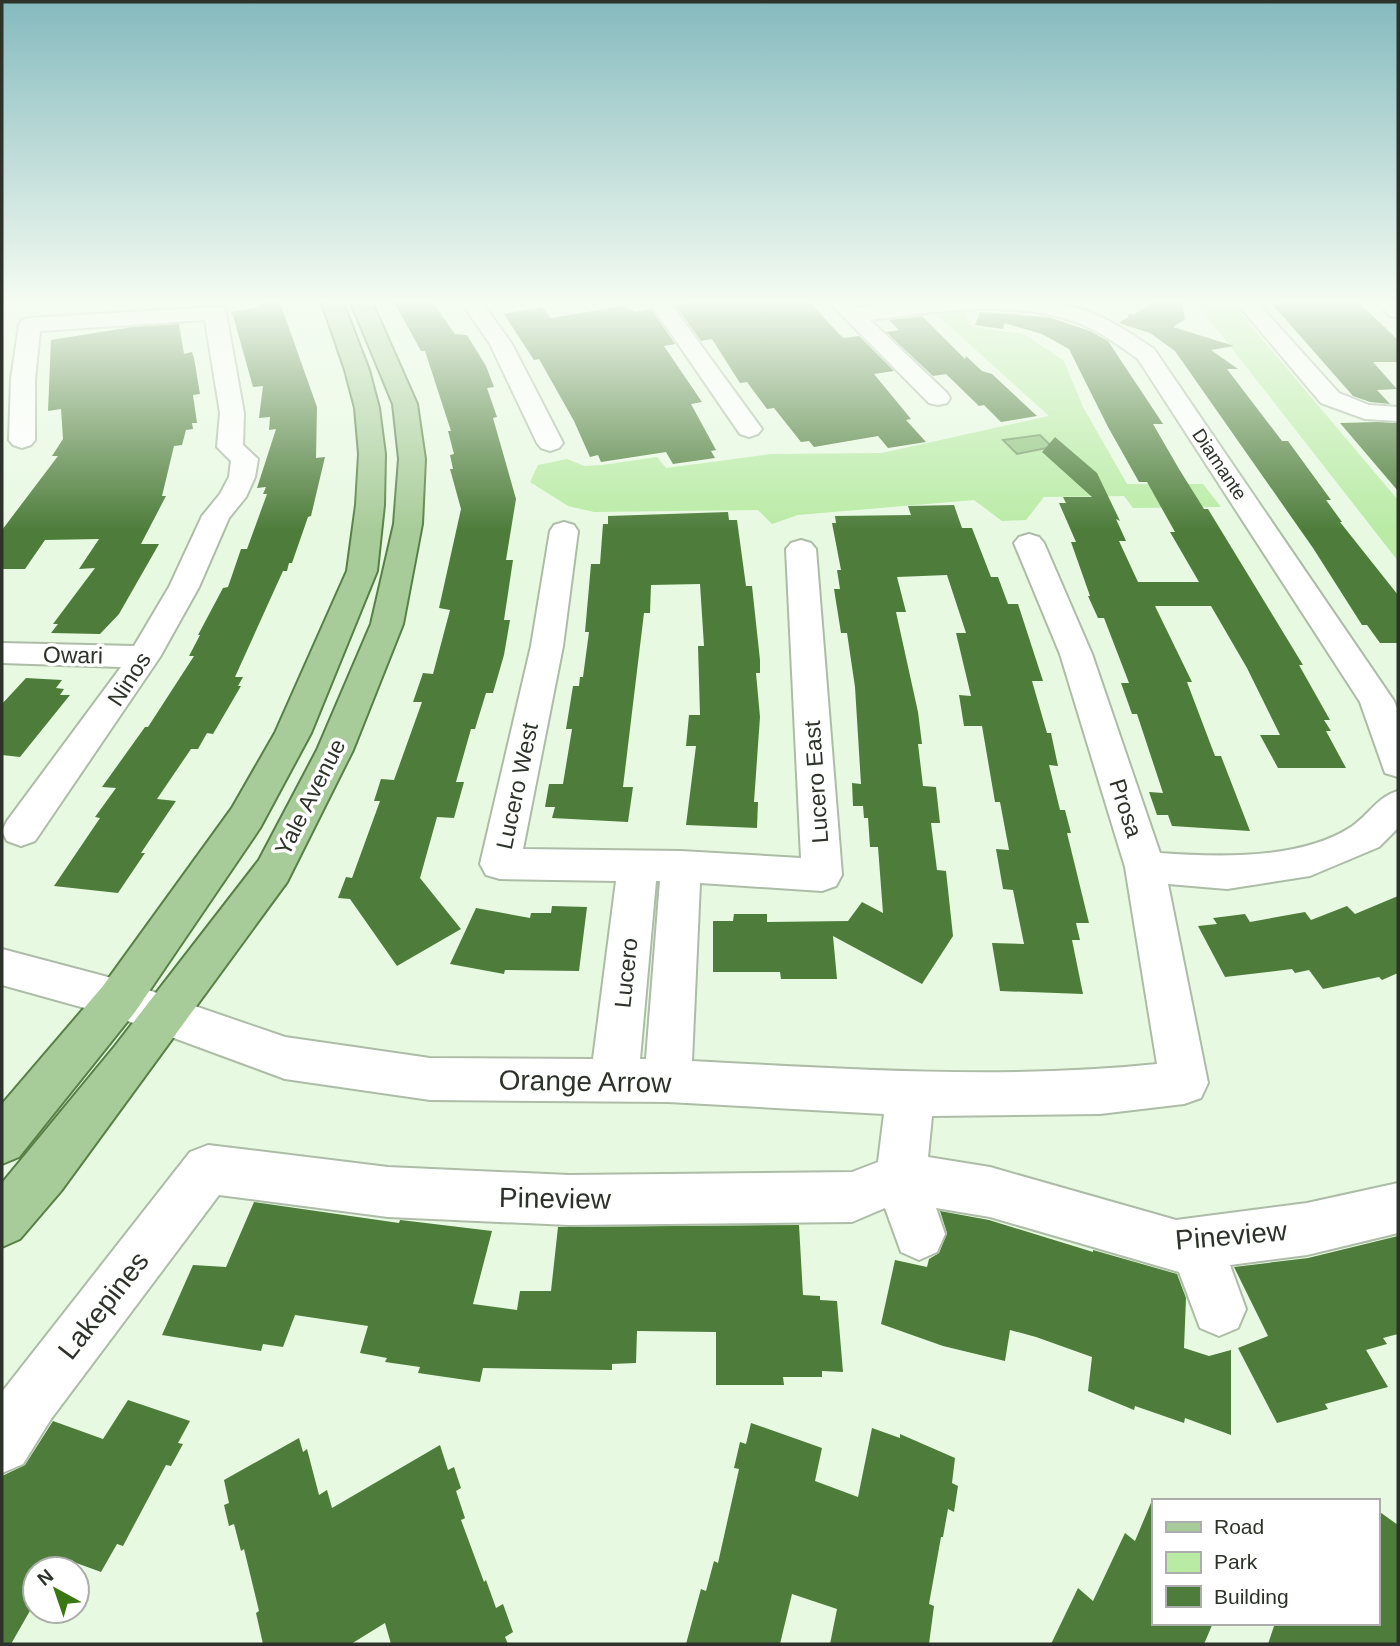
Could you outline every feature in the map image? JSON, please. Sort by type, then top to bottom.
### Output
[{"type":"main road","name":"Yale Avenue","points":[[2,1140],[119,999],[246,818],[293,733],[362,571],[371,467],[367,408],[360,377]]},
{"type":"main road","name":"Yale Avenue","points":[[2,1221],[43,1174],[166,1016],[272,871],[335,750],[387,624],[408,524],[412,459],[405,404],[393,377]]},
{"type":"street","points":[[22,440],[23,377]]},
{"type":"street","name":"Ninos","points":[[21,831],[144,657],[184,587],[216,516],[232,497],[242,477],[245,459],[230,447],[232,413],[226,377]]},
{"type":"street","points":[[517,377],[550,443]]},
{"type":"street","points":[[712,377],[749,429]]},
{"type":"street","points":[[917,377],[938,398]]},
{"type":"street","name":"Diamante","points":[[1161,377],[1377,701],[1398,754],[1398,764]]},
{"type":"street","points":[[1311,377],[1330,398],[1365,412],[1398,414]]},
{"type":"street","name":"Lucero West","points":[[564,531],[547,646],[500,864],[681,866]]},
{"type":"street","name":"Prosa","points":[[1030,543],[1076,654],[1145,867],[1184,1083]]},
{"type":"street","name":"Lucero East","points":[[681,866],[822,875],[801,549]]},
{"type":"street","name":"Owari","points":[[2,653],[144,657]]},
{"type":"street","points":[[1145,867],[1227,873],[1310,861],[1365,837],[1398,806]]},
{"type":"street","name":"Lucero","points":[[614,1081],[638,866]]},
{"type":"street","name":"Lucero","points":[[668,1081],[681,866]]},
{"type":"street","name":"Orange Arrow","points":[[2,967],[119,999],[285,1058],[417,1077],[668,1081],[910,1094],[1100,1092],[1184,1083]]},
{"type":"street","points":[[910,1094],[901,1177],[919,1234]]},
{"type":"street","name":"Pineview","points":[[208,1169],[388,1192],[569,1200],[852,1197],[901,1177],[990,1192],[1177,1245],[1307,1229],[1398,1208]]},
{"type":"street","name":"Lakepines","points":[[2,1443],[31,1399],[208,1169]]},
{"type":"street","points":[[1196,1242],[1219,1309]]},
{"type":"green space","points":[[1006,377],[1071,377],[1083,407],[1127,484],[1203,484],[1221,507],[1133,508],[1124,496],[1044,497],[1026,520],[1002,521],[974,500],[798,515],[772,524],[758,510],[594,512],[568,506],[530,482],[538,465],[567,459],[584,466],[657,457],[666,468],[771,454],[882,453],[1049,416]]},
{"type":"green space","points":[[1254,377],[1294,377],[1398,500],[1398,561]]},
{"type":"shaded area","points":[[1040,435],[1052,447],[1017,454],[1003,440]]},
{"type":"building","points":[[49,377],[197,377],[200,394],[193,395],[197,423],[192,423],[193,429],[186,430],[182,445],[174,446],[162,496],[166,496],[141,544],[159,544],[119,614],[100,634],[51,633],[58,624],[53,624],[95,568],[79,569],[99,539],[45,540],[25,569],[2,569],[2,530],[58,456],[52,456],[63,439],[61,409],[48,411]]},
{"type":"building","points":[[250,377],[306,377],[317,407],[316,458],[325,457],[311,516],[308,517],[292,563],[289,563],[287,571],[283,571],[235,677],[243,677],[238,686],[241,686],[213,734],[207,733],[198,749],[191,749],[157,799],[176,801],[118,893],[54,886],[100,818],[95,817],[116,788],[102,787],[145,727],[148,727],[194,656],[189,656],[198,635],[223,588],[228,587],[241,549],[247,549],[267,494],[263,494],[266,487],[257,488],[276,429],[269,430],[270,417],[259,418],[263,386],[253,387]]},
{"type":"building","points":[[433,377],[490,377],[494,387],[487,388],[497,417],[493,418],[516,499],[506,560],[513,560],[504,620],[510,620],[493,693],[486,693],[475,729],[471,729],[456,782],[464,782],[454,818],[437,817],[420,878],[461,929],[397,966],[350,899],[338,898],[346,877],[352,878],[380,801],[374,801],[381,779],[394,780],[422,702],[413,702],[423,673],[433,674],[450,610],[439,608],[461,509],[450,469],[453,469],[450,455],[454,454],[448,431],[451,431]]},
{"type":"building","points":[[549,377],[685,377],[702,402],[691,404],[716,450],[711,451],[715,458],[673,464],[666,452],[601,462],[598,455],[590,457],[574,421]]},
{"type":"building","points":[[736,377],[876,377],[911,419],[906,420],[926,442],[888,448],[878,436],[814,447],[809,441],[801,442],[774,408],[767,409],[747,382],[740,383]]},
{"type":"building","points":[[949,377],[995,377],[1037,416],[1001,422],[984,405],[979,406]]},
{"type":"building","points":[[1083,377],[1132,377],[1163,424],[1153,424],[1303,665],[1299,665],[1330,720],[1324,720],[1331,731],[1326,731],[1346,768],[1278,768],[1260,735],[1280,735],[1247,668],[1211,606],[1155,606],[1192,682],[1187,682],[1215,756],[1221,756],[1250,831],[1172,826],[1168,815],[1157,815],[1149,792],[1163,793],[1137,714],[1132,714],[1121,683],[1129,683],[1104,618],[1098,618],[1088,596],[1071,542],[1076,542],[1059,503],[1066,503],[1063,497],[1092,497],[1042,452],[1055,437],[1097,473],[1120,521],[1116,519],[1126,541],[1119,541],[1138,582],[1199,582],[1170,532],[1175,532],[1147,482],[1139,482]]},
{"type":"building","points":[[1193,377],[1233,377],[1282,441],[1288,441],[1331,500],[1326,500],[1340,522],[1398,595],[1398,643],[1380,643],[1367,625],[1362,625],[1313,548]]},
{"type":"building","points":[[1336,377],[1386,377],[1397,389],[1377,390],[1390,404],[1370,402],[1353,396]]},
{"type":"building","points":[[1340,423],[1398,423],[1398,491]]},
{"type":"building","points":[[954,505],[962,528],[972,528],[991,577],[998,577],[1008,604],[1018,604],[1043,681],[1032,681],[1047,733],[1051,733],[1058,766],[1049,765],[1060,810],[1065,810],[1071,833],[1067,833],[1089,923],[1076,923],[1080,940],[1072,940],[1083,994],[1000,991],[992,943],[1024,944],[1013,890],[1003,889],[996,849],[1009,850],[1000,802],[995,802],[982,726],[964,726],[959,695],[971,696],[956,633],[966,633],[947,575],[897,577],[906,612],[896,612],[918,712],[922,744],[918,744],[923,786],[936,787],[940,823],[931,823],[937,870],[946,871],[953,936],[922,984],[833,936],[837,979],[781,979],[780,972],[713,972],[713,921],[733,921],[734,914],[767,914],[767,922],[848,921],[862,902],[883,913],[878,847],[870,847],[868,818],[864,818],[863,806],[853,806],[852,783],[861,784],[855,687],[847,633],[841,633],[834,589],[840,589],[837,570],[841,570],[832,523],[836,523],[835,516],[911,515],[908,506]]},
{"type":"building","points":[[728,512],[729,520],[737,520],[746,586],[752,586],[760,660],[760,673],[756,673],[760,717],[754,802],[758,802],[757,828],[686,825],[696,746],[686,746],[689,715],[700,715],[698,646],[704,646],[700,584],[651,585],[650,613],[644,613],[623,787],[633,787],[628,822],[552,818],[555,807],[545,807],[549,784],[563,784],[572,729],[566,729],[573,686],[579,686],[580,677],[583,677],[589,632],[585,632],[591,564],[600,564],[603,524],[608,524],[608,516]]},
{"type":"building","points":[[26,678],[62,680],[56,688],[64,689],[60,695],[70,695],[20,757],[2,755],[2,704]]},
{"type":"building","points":[[1398,896],[1398,973],[1382,980],[1379,977],[1323,989],[1309,970],[1295,973],[1292,969],[1225,977],[1198,926],[1217,924],[1213,918],[1245,914],[1250,922],[1305,912],[1311,920],[1347,906],[1355,914]]},
{"type":"building","points":[[552,906],[587,907],[579,971],[505,970],[504,974],[450,964],[476,908],[530,918],[531,913],[551,913]]},
{"type":"building","points":[[254,1202],[399,1223],[400,1220],[492,1231],[473,1304],[517,1310],[520,1291],[551,1291],[558,1227],[799,1225],[803,1295],[837,1301],[843,1372],[822,1371],[822,1377],[783,1377],[784,1385],[716,1385],[716,1332],[637,1331],[636,1363],[612,1364],[612,1370],[483,1368],[480,1382],[418,1373],[420,1367],[385,1362],[387,1358],[360,1353],[368,1326],[295,1315],[283,1347],[263,1344],[261,1351],[162,1335],[193,1265],[226,1267]]},
{"type":"building","points":[[940,1211],[989,1220],[1177,1274],[1186,1298],[1184,1348],[1209,1356],[1231,1350],[1231,1435],[1185,1418],[1184,1423],[1135,1406],[1134,1410],[1088,1391],[1092,1357],[1036,1337],[1010,1330],[1005,1361],[943,1346],[881,1324],[895,1260],[927,1267],[929,1259],[939,1253],[947,1233]]},
{"type":"building","points":[[1398,1236],[1398,1334],[1383,1338],[1387,1344],[1366,1350],[1388,1387],[1325,1404],[1328,1409],[1277,1423],[1238,1348],[1268,1336],[1234,1267],[1308,1258]]},
{"type":"building","points":[[128,1400],[190,1421],[178,1443],[183,1444],[171,1466],[166,1465],[123,1546],[117,1544],[101,1572],[91,1568],[91,1555],[21,1555],[22,1625],[11,1644],[2,1644],[2,1476],[25,1465],[53,1421],[103,1439]]},
{"type":"building","points":[[751,1423],[822,1448],[815,1481],[858,1497],[872,1428],[900,1438],[900,1434],[955,1458],[952,1483],[958,1486],[954,1512],[948,1509],[941,1537],[929,1604],[934,1606],[929,1644],[830,1644],[837,1609],[792,1594],[780,1644],[686,1644],[701,1589],[706,1591],[714,1561],[718,1563],[739,1469],[734,1468],[740,1442],[746,1444]]},
{"type":"building","points":[[299,1438],[303,1452],[307,1449],[319,1495],[327,1490],[332,1508],[440,1445],[448,1470],[454,1467],[461,1488],[456,1491],[465,1518],[461,1520],[484,1582],[486,1580],[496,1608],[503,1604],[513,1632],[505,1637],[508,1644],[391,1644],[385,1623],[351,1644],[263,1644],[256,1613],[259,1611],[244,1549],[241,1551],[234,1524],[229,1526],[224,1505],[229,1503],[224,1480]]},
{"type":"building","points":[[1152,1500],[1152,1625],[1212,1625],[1204,1644],[1051,1644],[1078,1588],[1093,1601],[1125,1533],[1135,1541]]},
{"type":"building","points":[[1379,1511],[1398,1525],[1398,1644],[1268,1644],[1274,1625],[1379,1625]]}]
